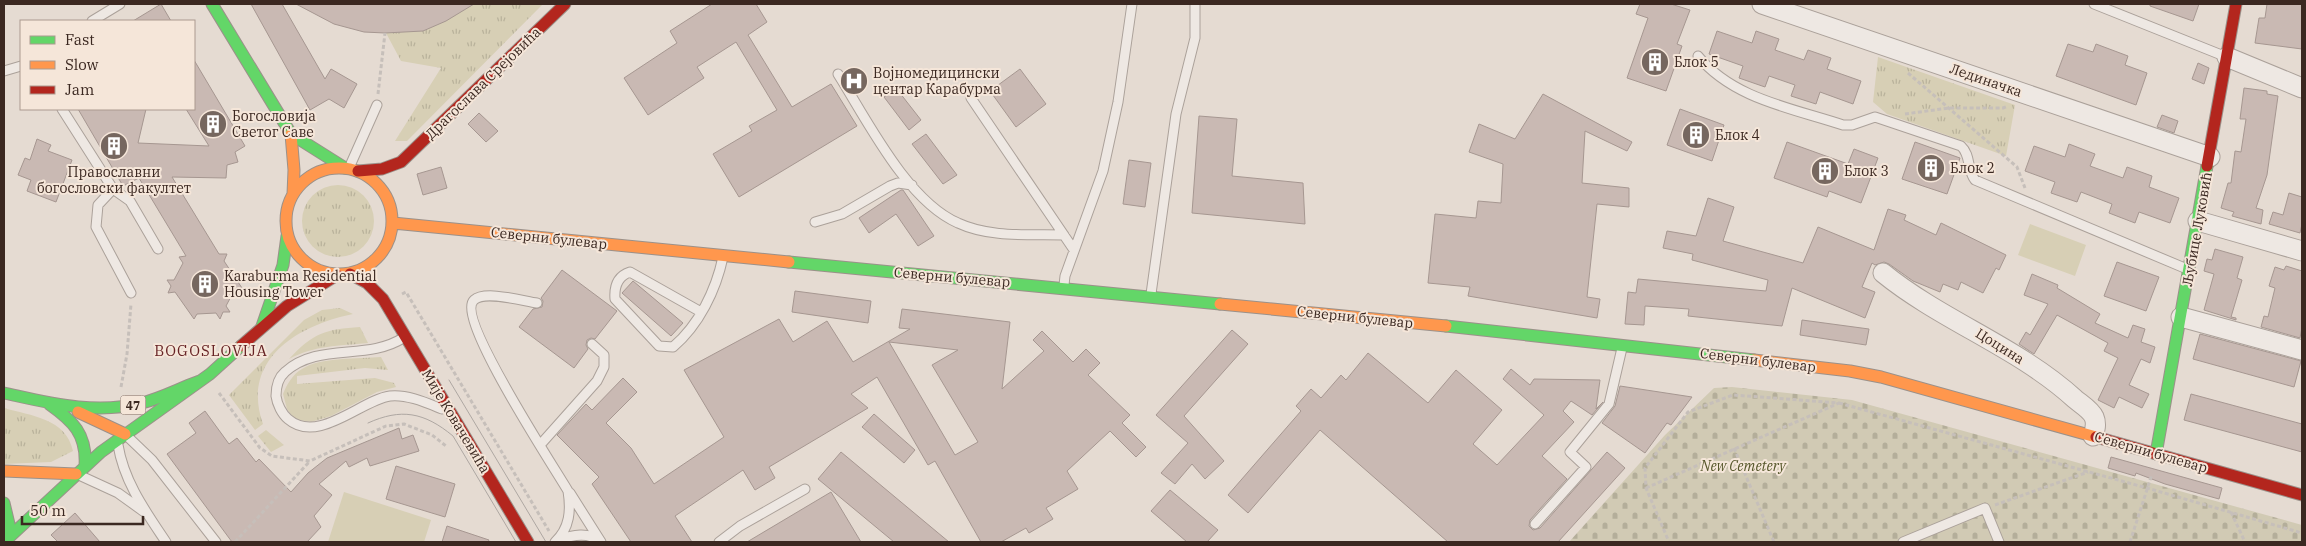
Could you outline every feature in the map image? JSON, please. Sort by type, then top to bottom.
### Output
[{"type":"street","name":"Мије Ковачевића","points":[[212,4],[291,134],[294,170],[293,194],[286,214],[288,236],[295,251],[306,263],[321,271],[337,275],[350,274],[364,269],[381,254],[387,245],[393,223]]},
{"type":"street","name":"Драгослава Срејовића","points":[[389,201],[392,181],[401,162],[565,4]]},
{"type":"street","name":"Лединачка","points":[[1762,4],[2210,157]]},
{"type":"street","name":"Љубице Луковић","points":[[2156,454],[2236,4]]},
{"type":"street","points":[[2227,57],[2302,88]]},
{"type":"street","name":"Мије Ковачевића","points":[[291,134],[351,169]]},
{"type":"street","name":"Драгослава Срејовића","points":[[351,169],[382,169],[401,162]]},
{"type":"street","name":"Мије Ковачевића","points":[[293,194],[303,182],[315,173],[330,168],[351,169]]},
{"type":"street","points":[[351,169],[377,183],[389,201],[393,223]]},
{"type":"street","points":[[2198,221],[2302,251]]},
{"type":"street","name":"Северни булевар","points":[[393,223],[1150,296],[1862,373],[2302,495]]},
{"type":"street","points":[[262,326],[283,265],[288,236]]},
{"type":"street","name":"Мије Ковачевића","points":[[381,254],[380,276],[383,300]]},
{"type":"street","name":"Цоцина","points":[[1883,273],[1905,290],[2004,347],[2065,389],[2093,415],[2096,426],[2093,436]]},
{"type":"street","name":"Мије Ковачевића","points":[[350,274],[366,283],[383,300],[528,542]]},
{"type":"street","points":[[9,541],[81,470],[121,437],[200,382],[287,306],[337,275]]},
{"type":"street","points":[[2181,317],[2302,350]]},
{"type":"street","name":"47","points":[[4,393],[63,406],[98,408],[133,405],[200,382]]},
{"type":"street","points":[[45,402],[74,422],[82,433],[87,454],[81,470]]},
{"type":"street","points":[[63,406],[121,437]]},
{"type":"street","points":[[4,471],[81,470]]},
{"type":"street","points":[[4,503],[9,524],[9,541]]},
{"type":"lane","points":[[94,20],[120,4]]},
{"type":"lane","points":[[1063,288],[1065,276],[1103,171],[1118,102],[1132,4]]},
{"type":"lane","points":[[1150,296],[1176,114],[1196,38],[1195,4]]},
{"type":"lane","points":[[2094,4],[2227,57]]},
{"type":"lane","points":[[1698,56],[1709,70],[1744,93],[1843,125],[1852,125],[1869,118],[1877,118],[1961,146],[1967,155],[1972,176],[1975,180],[2189,270]]},
{"type":"lane","points":[[4,71],[20,66]]},
{"type":"lane","points":[[838,74],[896,165],[912,185],[938,211],[958,224],[970,227],[1014,234],[1064,235]]},
{"type":"lane","points":[[971,98],[1074,250]]},
{"type":"lane","points":[[351,169],[377,105]]},
{"type":"lane","points":[[63,110],[113,189],[130,200],[158,249]]},
{"type":"lane","points":[[815,222],[842,214],[890,186],[898,184],[912,185]]},
{"type":"lane","points":[[113,189],[98,205],[96,227],[132,293]]},
{"type":"lane","points":[[701,312],[635,273],[623,274],[617,282],[614,292],[615,299],[659,346],[673,347],[701,312],[713,290],[724,255]]},
{"type":"lane","points":[[537,303],[486,295],[475,299],[470,308],[475,327],[486,352],[540,445],[600,542]]},
{"type":"lane","points":[[405,337],[388,347],[324,354],[298,363],[282,374],[278,381],[276,394],[278,405],[292,422],[308,427],[328,423],[375,400],[393,395],[419,400],[451,412]]},
{"type":"lane","points":[[540,445],[598,381],[604,367],[604,355],[592,344]]},
{"type":"lane","points":[[1535,524],[1586,467],[1570,452],[1609,404],[1622,346]]},
{"type":"lane","points":[[121,437],[126,476],[147,514],[166,542]]},
{"type":"lane","points":[[121,437],[152,460],[216,542]]},
{"type":"lane","points":[[81,470],[147,514]]},
{"type":"lane","points":[[719,542],[740,526],[805,489]]},
{"type":"lane","points":[[556,541],[566,526],[570,511],[568,491]]},
{"type":"lane","points":[[1902,542],[1985,508],[1998,542]]},
{"type":"lane","points":[[556,541],[578,535],[588,536],[600,542]]},
{"type":"path","points":[[377,105],[385,33]]},
{"type":"path","points":[[1907,72],[2017,167],[2032,205]]},
{"type":"path","points":[[1877,118],[1949,108],[2003,108],[2019,102],[2027,94]]},
{"type":"path","points":[[399,296],[406,292],[556,541]]},
{"type":"path","points":[[1669,542],[1646,488],[1645,468],[1688,412],[1733,395],[1839,403],[2302,533]]},
{"type":"path","points":[[1646,488],[1839,403]]},
{"type":"path","points":[[1734,448],[1774,542]]},
{"type":"path","points":[[235,542],[310,461]]},
{"type":"path","points":[[2130,542],[2154,469]]},
{"type":"path","points":[[1985,508],[2088,472]]},
{"type":"path","points":[[2231,512],[2245,542]]},
{"type":"green space","points":[[473,4],[543,4],[407,141],[395,141],[441,68],[401,61],[386,33]]},
{"type":"green space","points":[[1878,57],[2015,105],[2006,156],[1887,114],[1873,102]]},
{"type":"green space","points":[[338,185],[358,191],[368,201],[374,221],[368,241],[358,251],[338,257],[318,251],[308,241],[302,221],[308,201],[318,191]]},
{"type":"green space","points":[[2030,224],[2086,245],[2075,276],[2018,255]]},
{"type":"green space","points":[[340,308],[353,314],[333,319],[295,336],[279,349],[267,364],[260,381],[258,401],[263,424],[255,430],[229,395],[304,320],[322,310]]},
{"type":"green space","points":[[360,327],[368,343],[318,349],[289,359],[305,343],[321,334],[338,329]]},
{"type":"green space","points":[[381,357],[388,370],[365,368],[297,376],[297,384],[375,378],[394,383],[396,387],[377,392],[331,416],[311,422],[294,419],[287,409],[283,394],[291,380],[302,369],[329,360]]},
{"type":"green space","name":"New Cemetery","points":[[1732,387],[1852,400],[2302,525],[2302,542],[1569,542],[1665,435],[1714,388]]},
{"type":"green space","points":[[4,408],[36,416],[55,425],[63,431],[73,451],[51,462],[4,464]]},
{"type":"green space","points":[[266,430],[284,445],[271,452],[258,436]]},
{"type":"green space","points":[[344,492],[431,520],[424,542],[328,542]]},
{"type":"building","points":[[161,4],[170,20],[135,20]]},
{"type":"building","points":[[251,4],[282,4],[325,79],[331,69],[357,84],[344,108],[329,99],[310,110]]},
{"type":"building","points":[[296,4],[474,4],[446,21],[423,31],[385,33],[364,32],[334,24]]},
{"type":"building","points":[[712,4],[756,4],[767,22],[748,35],[792,107],[831,84],[857,126],[739,197],[713,154],[752,131],[749,126],[777,110],[736,42],[697,67],[704,78],[648,115],[624,78],[677,43],[670,31]]},
{"type":"building","name":"Блок 5","points":[[1640,4],[1671,4],[1690,10],[1677,44],[1682,46],[1666,91],[1627,78],[1648,18],[1636,14]]},
{"type":"building","points":[[2150,4],[2199,4],[2193,21],[2150,6]]},
{"type":"building","points":[[2267,4],[2302,4],[2302,49],[2255,43],[2259,18],[2265,18]]},
{"type":"building","points":[[1717,31],[1752,43],[1756,31],[1779,39],[1775,50],[1804,60],[1808,50],[1831,58],[1827,69],[1861,81],[1853,104],[1820,92],[1816,104],[1791,96],[1795,85],[1769,76],[1765,87],[1739,78],[1743,66],[1709,54]]},
{"type":"building","points":[[2068,44],[2093,52],[2096,44],[2128,56],[2125,65],[2147,73],[2136,105],[2056,76]]},
{"type":"building","points":[[195,62],[245,146],[235,152],[238,162],[227,165],[226,178],[172,177],[219,254],[227,254],[224,261],[234,276],[241,276],[238,282],[242,288],[235,289],[226,306],[230,312],[223,312],[220,319],[216,313],[197,314],[194,319],[175,292],[168,293],[171,286],[167,280],[174,280],[183,263],[179,257],[186,256],[139,178],[123,186],[79,110],[146,110],[138,143],[209,146],[187,110],[195,110]]},
{"type":"building","points":[[2198,63],[2209,68],[2204,84],[2192,79]]},
{"type":"building","points":[[1020,69],[1046,104],[1016,127],[990,91]]},
{"type":"building","points":[[896,88],[921,120],[909,130],[884,97]]},
{"type":"building","points":[[2244,88],[2267,91],[2267,94],[2278,96],[2267,175],[2256,208],[2263,210],[2261,224],[2232,216],[2234,212],[2221,208],[2228,183],[2231,183],[2235,151],[2241,152],[2246,119],[2240,119]]},
{"type":"building","points":[[1543,94],[1632,142],[1627,151],[1585,131],[1582,183],[1629,188],[1629,207],[1597,204],[1587,297],[1600,299],[1597,318],[1468,296],[1470,287],[1428,283],[1435,214],[1476,218],[1478,201],[1501,203],[1503,164],[1469,152],[1479,124],[1515,139]]},
{"type":"building","name":"Блок 4","points":[[1680,109],[1724,125],[1712,161],[1667,145]]},
{"type":"building","points":[[479,113],[498,131],[486,142],[468,124]]},
{"type":"building","points":[[2162,115],[2178,121],[2174,133],[2157,127]]},
{"type":"building","points":[[1199,116],[1237,119],[1232,176],[1303,183],[1305,224],[1192,213]]},
{"type":"building","points":[[926,134],[957,175],[943,184],[912,144]]},
{"type":"building","points":[[37,139],[51,145],[48,151],[72,160],[56,202],[27,191],[31,180],[18,175],[25,158],[30,160]]},
{"type":"building","name":"Блок 3","points":[[1787,142],[1848,164],[1854,149],[1878,158],[1861,203],[1829,191],[1827,197],[1774,178]]},
{"type":"building","name":"Блок 2","points":[[1915,142],[1960,158],[1947,194],[1902,179]]},
{"type":"building","points":[[2069,144],[2095,154],[2090,166],[2123,178],[2127,167],[2152,176],[2149,187],[2179,198],[2170,223],[2139,212],[2135,223],[2109,213],[2112,204],[2081,192],[2077,202],[2051,193],[2055,182],[2025,171],[2034,146],[2065,157]]},
{"type":"building","points":[[1129,160],[1151,163],[1145,207],[1123,204]]},
{"type":"building","points":[[441,167],[447,188],[423,195],[417,174]]},
{"type":"building","points":[[903,190],[934,236],[918,246],[896,214],[869,233],[859,218]]},
{"type":"building","points":[[2289,193],[2302,197],[2300,233],[2269,224],[2273,212],[2283,215]]},
{"type":"building","points":[[1708,198],[1734,207],[1723,241],[1803,263],[1818,227],[1874,250],[1888,209],[1906,215],[1904,220],[1936,235],[1941,223],[2006,255],[1999,270],[1996,268],[1983,293],[1961,282],[1958,290],[1943,284],[1940,292],[1913,281],[1889,264],[1884,262],[1875,265],[1872,263],[1862,287],[1875,292],[1865,318],[1792,288],[1782,326],[1688,316],[1689,309],[1645,306],[1644,325],[1625,324],[1628,292],[1636,293],[1638,279],[1766,291],[1768,280],[1692,260],[1693,254],[1663,248],[1667,231],[1696,236]]},
{"type":"building","points":[[2215,249],[2243,257],[2237,278],[2242,280],[2231,317],[2236,318],[2236,320],[2204,310],[2214,274],[2204,271],[2207,259],[2212,260]]},
{"type":"building","points":[[2117,262],[2159,277],[2146,311],[2104,296]]},
{"type":"building","points":[[2286,266],[2302,271],[2302,327],[2300,338],[2261,327],[2264,316],[2268,317],[2275,288],[2269,286],[2275,267],[2284,270]]},
{"type":"building","points":[[562,270],[617,311],[595,339],[587,340],[586,345],[588,349],[574,368],[519,327],[533,309],[542,307],[543,301],[541,298]]},
{"type":"building","points":[[2032,274],[2058,285],[2057,288],[2100,314],[2095,323],[2128,338],[2133,325],[2145,329],[2141,342],[2155,347],[2150,363],[2141,359],[2129,385],[2149,394],[2142,408],[2119,397],[2114,408],[2098,400],[2118,358],[2104,351],[2108,343],[2057,315],[2034,354],[2019,344],[2026,332],[2030,335],[2048,304],[2024,295]]},
{"type":"building","points":[[633,281],[683,323],[671,336],[622,293]]},
{"type":"building","points":[[795,291],[871,301],[868,323],[792,312]]},
{"type":"building","points":[[902,309],[1010,322],[1002,389],[1044,351],[1033,340],[1042,331],[1073,362],[1086,349],[1100,363],[1088,375],[1130,415],[1122,423],[1146,447],[1136,457],[1110,431],[1067,471],[1078,489],[1046,508],[1053,519],[1029,533],[1026,528],[1001,542],[981,542],[935,461],[928,465],[877,377],[851,394],[868,408],[769,467],[775,478],[755,490],[743,470],[675,516],[692,542],[631,542],[592,484],[599,477],[557,435],[586,404],[592,410],[623,378],[637,392],[606,423],[631,448],[654,484],[724,437],[684,370],[779,319],[793,342],[827,321],[853,362],[910,329],[899,328]],"holes":[[[889,342],[958,350],[932,365],[978,442],[955,455]]]},
{"type":"building","points":[[1802,320],[1869,329],[1866,345],[1800,335]]},
{"type":"building","points":[[1232,330],[1248,344],[1184,416],[1224,461],[1205,479],[1192,464],[1175,484],[1161,473],[1188,443],[1156,415]]},
{"type":"building","points":[[2200,334],[2301,361],[2294,387],[2193,359]]},
{"type":"building","points":[[1368,353],[1428,403],[1456,370],[1502,410],[1473,444],[1497,465],[1544,415],[1503,379],[1511,369],[1530,385],[1534,379],[1600,380],[1596,409],[1603,402],[1592,415],[1571,401],[1563,411],[1574,422],[1542,456],[1567,479],[1530,520],[1529,526],[1533,530],[1540,528],[1607,452],[1625,468],[1558,542],[1448,542],[1320,430],[1248,513],[1228,495],[1301,411],[1296,406],[1311,389],[1321,398],[1341,375],[1346,380]]},
{"type":"building","points":[[1620,386],[1692,397],[1671,425],[1667,423],[1645,453],[1602,423],[1615,406]]},
{"type":"building","points":[[2191,394],[2302,424],[2302,452],[2184,420]]},
{"type":"building","points":[[205,411],[229,444],[237,438],[256,462],[259,459],[291,492],[308,473],[327,458],[399,428],[402,439],[413,435],[419,451],[370,466],[367,458],[349,467],[346,461],[319,484],[332,495],[314,516],[321,527],[307,542],[232,542],[167,454],[196,433],[189,423]]},
{"type":"building","points":[[874,414],[915,450],[904,463],[862,427]]},
{"type":"building","points":[[841,452],[949,542],[894,542],[818,479]]},
{"type":"building","points":[[2111,457],[2222,488],[2219,499],[2165,484],[2136,473],[2135,476],[2108,468]]},
{"type":"building","points":[[396,466],[455,484],[445,517],[386,499]]},
{"type":"building","points":[[1170,490],[1218,530],[1207,542],[1187,542],[1151,511]]},
{"type":"building","points":[[831,492],[861,542],[747,542]]},
{"type":"building","points":[[75,513],[100,542],[58,542],[51,535]]},
{"type":"building","points":[[447,526],[489,540],[488,542],[442,542]]},
{"type":"tram line","points":[[449,380],[546,542]]},
{"type":"tram line","points":[[368,423],[391,415],[412,415],[432,422],[453,436],[516,542]]},
{"type":"traffic: fast","points":[[212,4],[291,134],[345,168]]},
{"type":"traffic: fast","points":[[2156,454],[2207,166]]},
{"type":"traffic: fast","points":[[262,326],[283,265],[287,236]]},
{"type":"traffic: fast","points":[[789,262],[1220,304]]},
{"type":"traffic: fast","points":[[1446,326],[1754,360]]},
{"type":"traffic: fast","points":[[4,542],[101,452],[210,374],[241,346]]},
{"type":"traffic: fast","points":[[4,393],[73,406],[107,408],[149,401],[200,381]]},
{"type":"traffic: fast","points":[[49,404],[65,416],[77,429],[84,445],[85,466]]},
{"type":"traffic: fast","points":[[4,503],[9,524],[4,542]]},
{"type":"traffic: slow","points":[[291,134],[294,170],[293,194]]},
{"type":"traffic: slow","points":[[339,168],[359,172],[377,183],[388,201],[392,221],[388,241],[377,259],[359,270],[339,274],[319,270],[301,259],[290,241],[286,221],[290,201],[301,183],[319,172],[339,168]]},
{"type":"traffic: slow","points":[[393,223],[789,262]]},
{"type":"traffic: slow","points":[[1220,304],[1446,326]]},
{"type":"traffic: slow","points":[[1754,360],[1850,371],[1881,377],[2096,437]]},
{"type":"traffic: slow","points":[[78,412],[125,434]]},
{"type":"traffic: slow","points":[[4,471],[76,474]]},
{"type":"traffic: jam","points":[[358,171],[382,169],[401,162],[565,4]]},
{"type":"traffic: jam","points":[[2207,166],[2236,4]]},
{"type":"traffic: jam","points":[[350,274],[367,283],[383,299],[528,542]]},
{"type":"traffic: jam","points":[[241,346],[287,306],[337,275]]},
{"type":"traffic: jam","points":[[2096,437],[2302,495]]},
{"type":"place","name":"Блок 5","points":[[1655,62]]},
{"type":"place","name":"Војномедицински центар Карабурма","points":[[854,81]]},
{"type":"place","name":"Богословија Светог Саве","points":[[213,124]]},
{"type":"place","name":"Блок 4","points":[[1696,135]]},
{"type":"place","name":"Православни богословски факултет","points":[[114,146]]},
{"type":"place","name":"Блок 2","points":[[1931,168]]},
{"type":"place","name":"Блок 3","points":[[1825,171]]},
{"type":"place","name":"Karaburma Residential Housing Tower","points":[[205,284]]},
{"type":"district","name":"BOGOSLOVIJA","points":[[211,350]]}]
